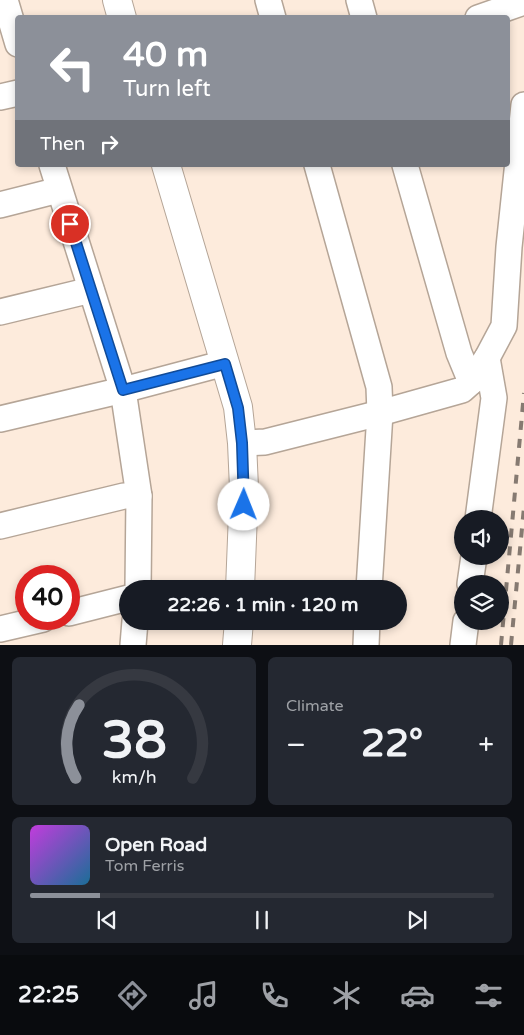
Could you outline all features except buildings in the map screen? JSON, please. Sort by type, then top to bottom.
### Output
[{"type":"street","points":[[5,0],[15,34]]},
{"type":"street","points":[[117,0],[121,15]]},
{"type":"street","points":[[268,0],[272,15]]},
{"type":"street","points":[[359,0],[363,15]]},
{"type":"street","points":[[487,15],[524,2]]},
{"type":"street","points":[[0,97],[15,93]]},
{"type":"street","points":[[242,443],[265,442],[380,413],[462,390],[471,382],[514,322],[509,247],[524,105]]},
{"type":"street","points":[[53,167],[123,390],[139,496],[138,580]]},
{"type":"street","points":[[167,167],[238,408],[244,488],[240,580]]},
{"type":"street","points":[[318,167],[379,387],[380,413],[371,580]]},
{"type":"street","points":[[406,167],[459,353],[471,382]]},
{"type":"street","points":[[0,205],[59,190]]},
{"type":"street","points":[[0,312],[91,290]]},
{"type":"street","points":[[479,510],[494,398],[487,358]]},
{"type":"street","points":[[0,419],[225,364]]},
{"type":"street","points":[[0,526],[124,496],[139,496]]},
{"type":"street","points":[[80,609],[119,600]]},
{"type":"street","points":[[0,629],[15,626]]},
{"type":"street","points":[[134,645],[135,630]]},
{"type":"street","points":[[237,645],[238,630]]},
{"type":"street","points":[[366,645],[367,630]]},
{"type":"street","points":[[463,645],[465,630]]},
{"type":"railway","points":[[501,645],[524,393]]},
{"type":"railway","points":[[511,645],[524,507]]},
{"type":"route","points":[[70,224],[123,390],[225,364],[238,408],[242,443],[244,505]]}]
